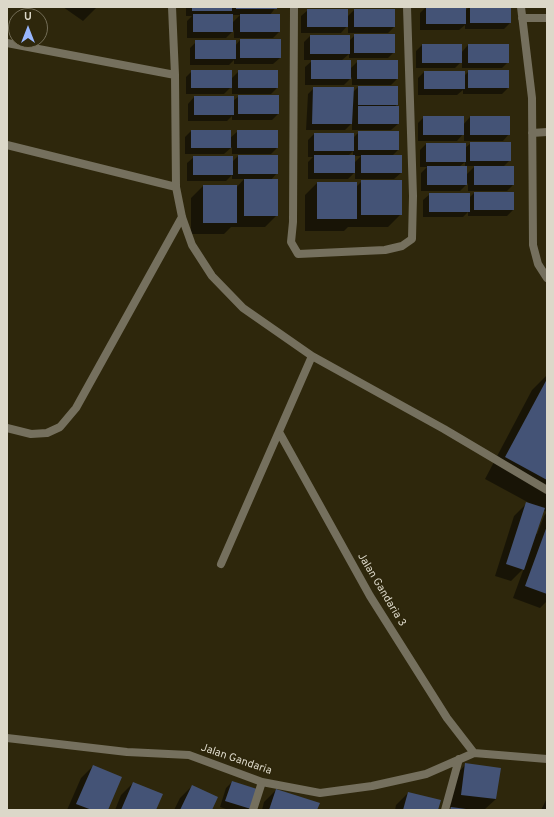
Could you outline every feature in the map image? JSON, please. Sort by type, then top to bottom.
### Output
[{"type":"street","points":[[172,7],[175,76],[176,187],[182,217],[192,245],[212,276],[243,308],[312,356],[444,429],[547,490]]},
{"type":"street","points":[[294,7],[293,222],[291,242],[298,254],[385,250],[402,246],[412,239],[407,7]]},
{"type":"street","points":[[521,7],[532,98],[533,246],[538,264],[547,278]]},
{"type":"street","points":[[522,18],[547,18]]},
{"type":"street","points":[[7,43],[175,76]]},
{"type":"street","points":[[532,133],[547,132]]},
{"type":"street","points":[[7,145],[176,187]]},
{"type":"street","points":[[7,428],[31,434],[47,433],[60,427],[76,408],[182,217]]},
{"type":"street","points":[[222,564],[312,356]]},
{"type":"street","name":"Jalan Gandaria 3","points":[[279,432],[370,596],[447,718],[474,753]]},
{"type":"street","name":"Jalan Gandaria","points":[[7,738],[127,752],[189,755],[262,782],[320,794],[372,786],[426,774],[474,753],[547,758]]},
{"type":"street","points":[[445,810],[459,759]]},
{"type":"street","points":[[253,810],[262,782]]},
{"type":"building","points":[[192,7],[232,7],[232,11],[192,11]]},
{"type":"building","points":[[236,7],[277,7],[277,9],[236,9]]},
{"type":"building","points":[[426,7],[466,7],[466,24],[426,24]]},
{"type":"building","points":[[470,7],[511,7],[511,23],[470,23]]},
{"type":"building","points":[[307,9],[348,9],[348,27],[307,27]]},
{"type":"building","points":[[354,9],[395,9],[395,27],[354,27]]},
{"type":"building","points":[[193,14],[233,14],[233,32],[193,32]]},
{"type":"building","points":[[240,14],[280,14],[280,32],[240,32]]},
{"type":"building","points":[[354,34],[395,34],[395,53],[354,53]]},
{"type":"building","points":[[310,35],[350,35],[350,54],[310,54]]},
{"type":"building","points":[[240,39],[281,39],[281,58],[240,58]]},
{"type":"building","points":[[195,40],[236,40],[236,59],[195,59]]},
{"type":"building","points":[[422,44],[462,44],[462,63],[422,63]]},
{"type":"building","points":[[468,44],[509,44],[509,63],[468,63]]},
{"type":"building","points":[[311,60],[351,60],[351,79],[311,79]]},
{"type":"building","points":[[357,60],[398,60],[398,79],[357,79]]},
{"type":"building","points":[[191,70],[232,70],[232,88],[191,88]]},
{"type":"building","points":[[238,70],[278,70],[278,88],[238,88]]},
{"type":"building","points":[[468,70],[509,70],[509,88],[468,88]]},
{"type":"building","points":[[424,71],[465,71],[465,89],[424,89]]},
{"type":"building","points":[[358,86],[398,86],[398,105],[358,105]]},
{"type":"building","points":[[313,87],[354,87],[352,124],[312,124]]},
{"type":"building","points":[[238,95],[279,95],[279,114],[238,114]]},
{"type":"building","points":[[194,96],[234,96],[234,115],[194,115]]},
{"type":"building","points":[[358,106],[399,106],[399,124],[358,124]]},
{"type":"building","points":[[423,116],[464,116],[464,135],[423,135]]},
{"type":"building","points":[[470,116],[510,116],[510,135],[470,135]]},
{"type":"building","points":[[191,130],[231,130],[231,148],[191,148]]},
{"type":"building","points":[[237,130],[278,130],[278,148],[237,148]]},
{"type":"building","points":[[358,131],[399,131],[399,150],[358,150]]},
{"type":"building","points":[[314,133],[354,133],[354,151],[314,151]]},
{"type":"building","points":[[470,142],[511,142],[511,161],[470,161]]},
{"type":"building","points":[[426,143],[466,143],[466,162],[426,162]]},
{"type":"building","points":[[238,155],[278,155],[278,174],[238,174]]},
{"type":"building","points":[[314,155],[355,155],[355,173],[314,173]]},
{"type":"building","points":[[361,155],[402,155],[402,173],[361,173]]},
{"type":"building","points":[[193,156],[233,156],[233,175],[193,175]]},
{"type":"building","points":[[427,166],[467,166],[467,185],[427,185]]},
{"type":"building","points":[[474,166],[514,166],[514,185],[474,185]]},
{"type":"building","points":[[244,179],[278,179],[278,216],[244,216]]},
{"type":"building","points":[[361,180],[402,180],[402,215],[361,215]]},
{"type":"building","points":[[317,182],[357,182],[357,219],[317,219]]},
{"type":"building","points":[[203,185],[237,185],[237,223],[203,223]]},
{"type":"building","points":[[474,192],[514,192],[514,210],[474,210]]},
{"type":"building","points":[[429,193],[470,193],[470,212],[429,212]]},
{"type":"building","points":[[547,379],[547,480],[505,457]]},
{"type":"building","points":[[526,502],[545,508],[524,570],[506,564]]},
{"type":"building","points":[[547,526],[547,594],[525,586]]},
{"type":"building","points":[[465,763],[501,768],[496,799],[461,795]]},
{"type":"building","points":[[93,765],[122,777],[108,810],[92,810],[76,804]]},
{"type":"building","points":[[232,781],[257,789],[251,809],[225,801]]},
{"type":"building","points":[[133,782],[163,794],[156,810],[121,810]]},
{"type":"building","points":[[192,785],[218,797],[212,810],[180,810]]},
{"type":"building","points":[[276,789],[320,803],[317,810],[269,810]]},
{"type":"building","points":[[408,792],[441,800],[438,810],[403,810]]},
{"type":"building","points":[[451,807],[466,809],[466,810],[450,810]]}]
